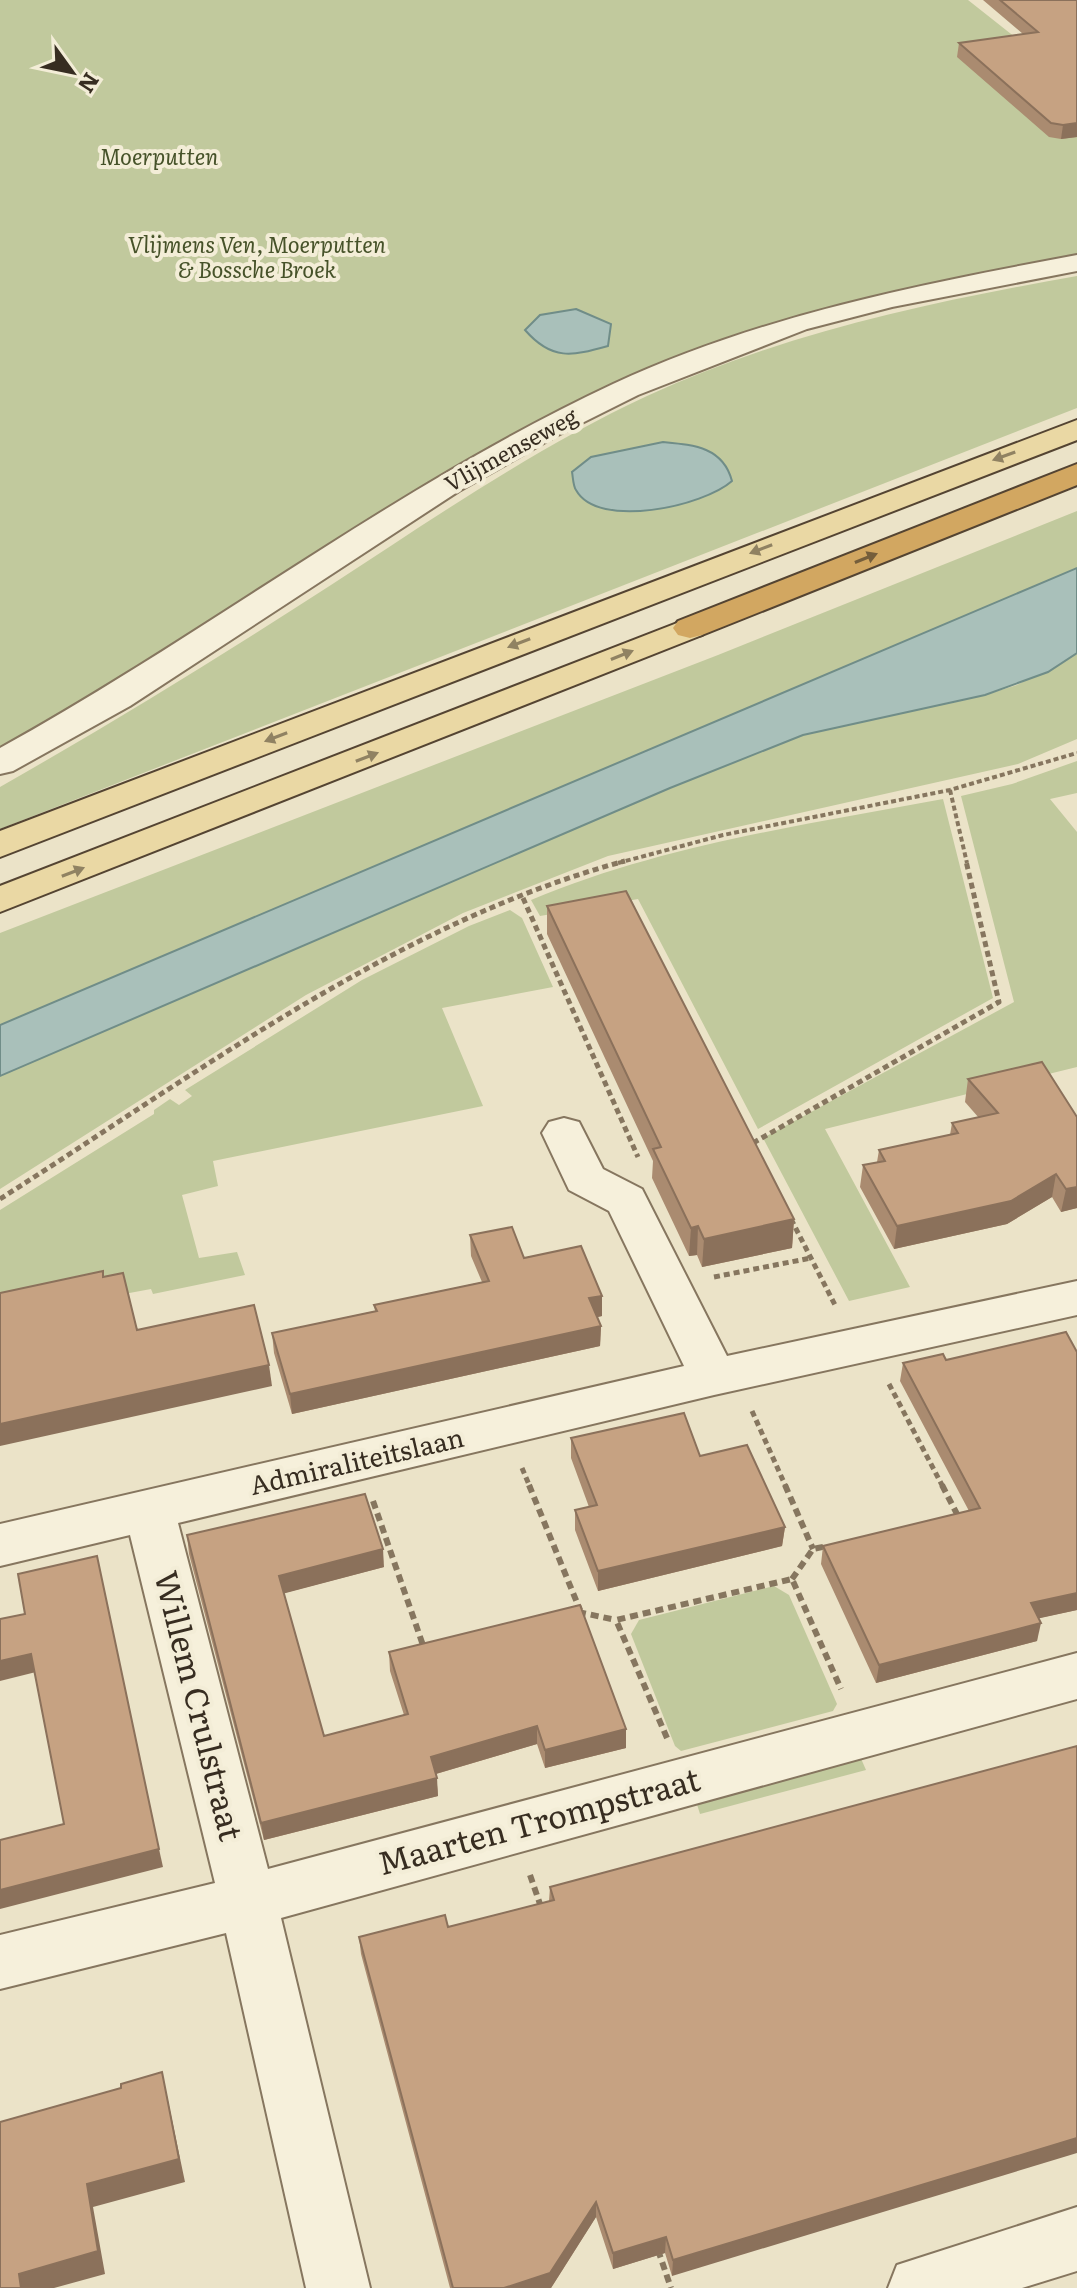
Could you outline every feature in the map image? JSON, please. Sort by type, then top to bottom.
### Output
[{"type":"highway","points":[[690,628],[1077,474]]},
{"type":"main road","points":[[0,845],[1077,429]]},
{"type":"main road","points":[[0,900],[690,628]]},
{"type":"street","name":"Vlijmenseweg","points":[[0,763],[117,698],[448,484],[545,429],[627,389],[797,323],[891,299],[1077,263]]},
{"type":"street","points":[[564,1133],[585,1179],[626,1200],[724,1375]]},
{"type":"street","name":"Admiraliteitslaan","points":[[0,1545],[724,1375],[1076,1299]]},
{"type":"street","name":"Willem Crulstraat","points":[[149,1511],[248,1901],[338,2288]]},
{"type":"street","name":"Maarten Trompstraat","points":[[0,1962],[248,1901],[1077,1676]]},
{"type":"street","points":[[920,2288],[1012,2274],[1077,2239]]},
{"type":"path","points":[[0,1199],[353,975],[461,922],[610,862],[723,835],[950,790],[1077,753]]},
{"type":"path","points":[[758,1154],[752,1141],[999,1002],[950,790]]},
{"type":"path","points":[[523,898],[643,1169],[585,1179]]},
{"type":"path","points":[[785,1206],[839,1313]]},
{"type":"path","points":[[708,1278],[811,1258]]},
{"type":"path","points":[[915,1334],[929,1363],[884,1374],[959,1516],[944,1519]]},
{"type":"path","points":[[724,1375],[813,1549]]},
{"type":"path","points":[[505,1426],[580,1611]]},
{"type":"path","points":[[359,1461],[425,1651],[439,1647]]},
{"type":"path","points":[[566,1615],[580,1611],[616,1620],[792,1579],[813,1549],[842,1543]]},
{"type":"path","points":[[792,1579],[861,1735]]},
{"type":"path","points":[[616,1620],[686,1783]]},
{"type":"path","points":[[514,1829],[545,1919]]},
{"type":"path","points":[[656,2244],[671,2288]]},
{"type":"green space","name":"Vlijmens Ven, Moerputten & Bossche Broek","points":[[0,0],[968,0],[1054,68],[1077,112],[1077,258],[696,354],[0,749]]},
{"type":"green space","points":[[1077,276],[1077,408],[0,829],[0,787],[208,663],[486,485],[605,416],[700,374],[805,337],[912,309]]},
{"type":"green space","points":[[1077,511],[1077,568],[0,1025],[0,933],[718,655]]},
{"type":"green space","points":[[1077,653],[1077,739],[1018,764],[608,856],[463,913],[306,995],[0,1189],[0,1076],[670,788],[803,735],[985,695],[1017,685]]},
{"type":"green space","points":[[1077,761],[1077,793],[1050,799],[1077,832],[1077,1067],[825,1129],[910,1287],[849,1301],[763,1138],[1014,1002],[961,796],[1012,784]]},
{"type":"green space","points":[[943,799],[993,998],[758,1129],[638,899],[540,916],[531,900],[581,881],[682,851]]},
{"type":"green space","points":[[510,910],[522,918],[553,987],[442,1008],[483,1106],[213,1161],[218,1186],[182,1195],[199,1258],[237,1252],[245,1275],[153,1294],[151,1289],[0,1317],[0,1210],[154,1114],[154,1110],[170,1099],[179,1105],[192,1096],[185,1090],[362,980],[469,926]]},
{"type":"green space","points":[[774,1586],[789,1595],[837,1704],[833,1711],[681,1751],[675,1746],[631,1634],[639,1620]]},
{"type":"green space","points":[[859,1754],[866,1770],[700,1814],[695,1798]]},
{"type":"water","points":[[576,309],[611,324],[608,346],[573,354],[563,353],[544,347],[525,330],[540,315]]},
{"type":"water","points":[[663,442],[706,450],[722,461],[732,481],[699,499],[652,510],[606,509],[588,502],[575,488],[572,472],[591,457]]},
{"type":"water","points":[[1077,568],[1077,653],[1048,672],[985,695],[803,735],[670,788],[0,1076],[0,1025]]},
{"type":"building","points":[[1000,0],[1077,0],[1077,123],[1051,123],[959,43],[1038,32]]},
{"type":"building","points":[[626,891],[794,1219],[704,1239],[698,1226],[691,1228],[653,1149],[661,1147],[547,906]]},
{"type":"building","points":[[1042,1062],[1077,1117],[1077,1187],[1066,1189],[1056,1174],[1011,1201],[897,1226],[863,1165],[885,1161],[879,1150],[958,1133],[952,1123],[998,1113],[968,1079]]},
{"type":"building","points":[[512,1227],[524,1258],[581,1246],[602,1296],[589,1298],[601,1326],[290,1394],[272,1333],[377,1311],[374,1305],[489,1281],[470,1235]]},
{"type":"building","points":[[103,1271],[103,1277],[123,1273],[137,1330],[254,1305],[269,1365],[0,1424],[0,1293]]},
{"type":"building","points":[[1066,1332],[1077,1352],[1077,1593],[1031,1603],[1041,1623],[879,1665],[823,1546],[980,1508],[903,1363],[943,1354],[946,1360]]},
{"type":"building","points":[[684,1413],[700,1456],[747,1445],[785,1527],[598,1571],[575,1510],[597,1505],[571,1438]]},
{"type":"building","points":[[365,1494],[383,1549],[279,1576],[324,1736],[408,1714],[389,1652],[580,1605],[626,1729],[545,1750],[537,1726],[431,1757],[437,1778],[261,1823],[187,1535]]},
{"type":"building","points":[[97,1556],[159,1849],[0,1890],[0,1840],[64,1824],[31,1654],[0,1661],[0,1619],[25,1614],[18,1574]]},
{"type":"building","points":[[1077,1746],[1077,2138],[673,2260],[666,2237],[613,2253],[596,2202],[550,2273],[504,2288],[453,2288],[359,1937],[445,1915],[448,1927],[554,1900],[550,1887]]},
{"type":"building","points":[[162,2072],[179,2159],[87,2184],[98,2251],[19,2274],[21,2288],[0,2288],[0,2122],[121,2088],[121,2084]]},
{"type":"park label","name":"Moerputten","points":[[159,157]]}]
